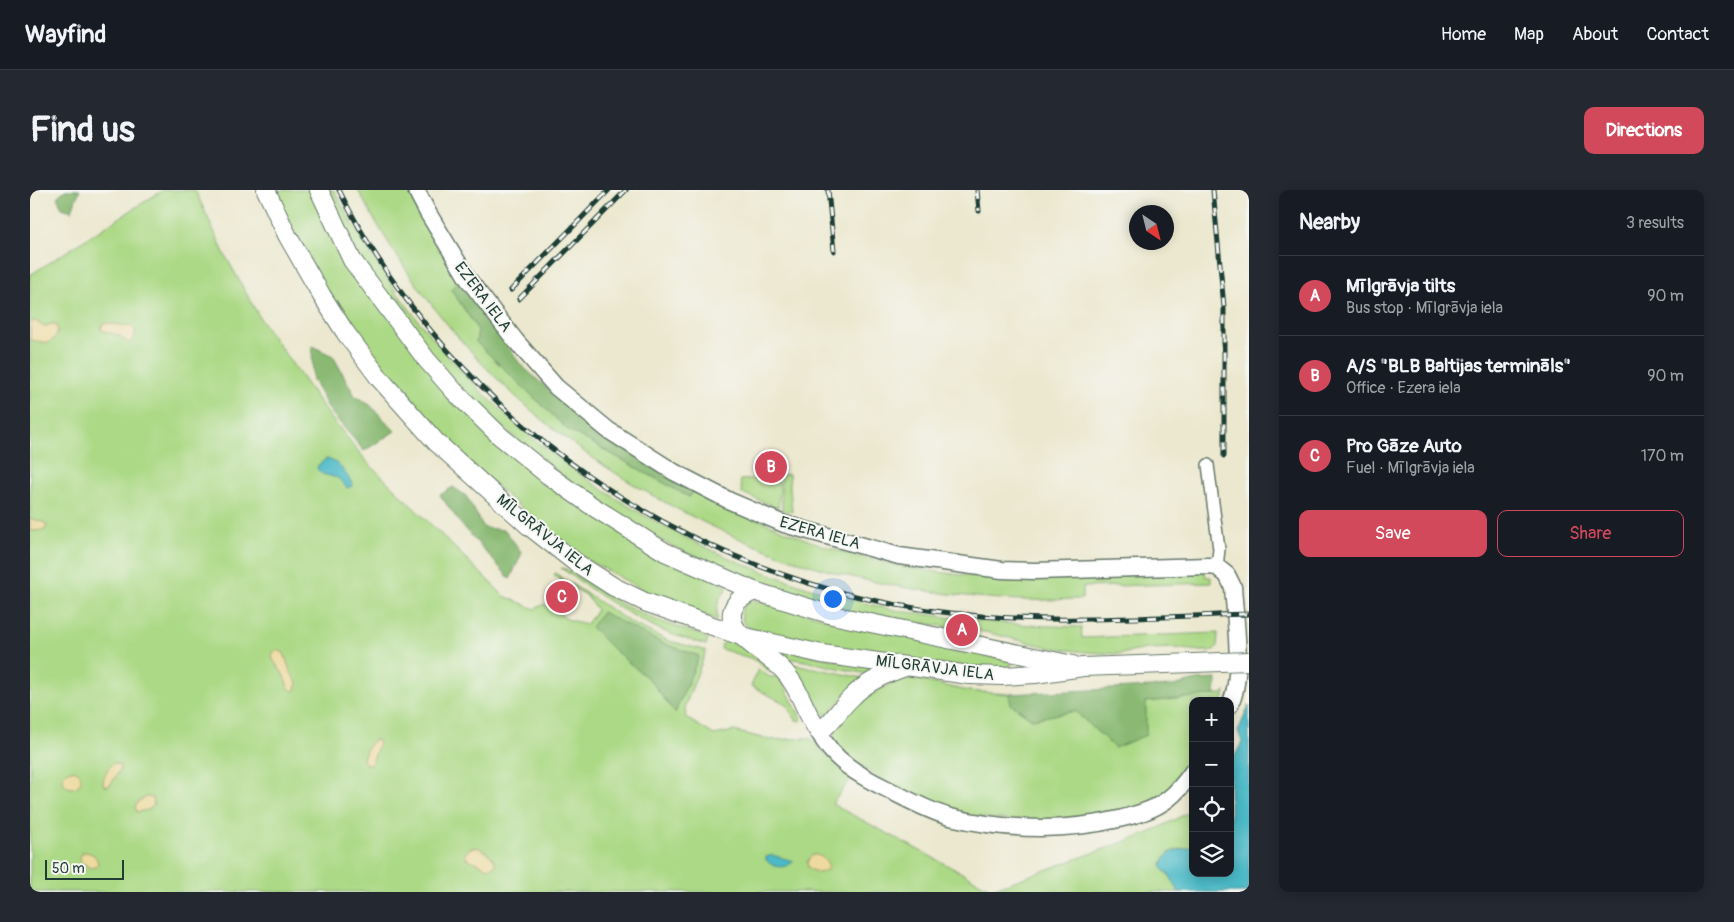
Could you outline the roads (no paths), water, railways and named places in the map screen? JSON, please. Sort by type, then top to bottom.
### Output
[{"type":"main road","name":"MĪLGRĀVJA IELA","points":[[266,190],[296,250],[340,324],[380,379],[436,442],[560,552],[596,576],[646,602],[741,636],[822,654],[969,675],[1004,676],[1035,674],[1083,667],[1249,661]]},
{"type":"main road","name":"MĪLGRĀVJA IELA","points":[[319,190],[352,260],[426,359],[454,391],[500,436],[548,474],[585,501],[665,552],[754,591],[832,615],[1083,667]]},
{"type":"main road","points":[[754,591],[739,600],[732,611],[733,625],[741,636],[783,669],[819,732],[828,725],[850,698],[860,690],[886,674],[907,666]]},
{"type":"street","name":"EZERA IELA","points":[[416,190],[468,279],[515,340],[556,387],[608,430],[674,472],[730,501],[784,524],[890,554],[952,564],[1002,570],[1034,571],[1112,570],[1195,565],[1217,567]]},
{"type":"street","points":[[1208,465],[1219,550],[1217,567],[1227,575],[1233,587],[1237,675],[1234,697]]},
{"type":"street","points":[[819,732],[830,751],[864,777],[907,799],[948,816],[998,826],[1044,828],[1093,825],[1138,814],[1167,799],[1189,777]]},
{"type":"water","points":[[326,459],[334,462],[341,468],[352,483],[352,486],[347,488],[338,478],[322,474],[317,469],[318,465]]},
{"type":"water","points":[[1249,705],[1249,892],[1179,892],[1170,876],[1162,868],[1163,862],[1168,854],[1189,847],[1189,877],[1234,877],[1234,757],[1242,742],[1238,731]]},
{"type":"water","points":[[772,855],[794,861],[784,867],[776,866],[766,860],[766,857]]},
{"type":"railway","points":[[339,190],[387,273],[446,348],[513,416],[588,475],[669,525],[756,565],[848,594],[942,612],[980,616],[1057,619],[1249,614]]},
{"type":"railway","points":[[511,290],[609,190]]},
{"type":"railway","points":[[519,299],[626,190]]},
{"type":"railway","points":[[828,190],[834,251]]},
{"type":"railway","points":[[977,190],[979,211]]},
{"type":"railway","points":[[1213,190],[1224,307],[1224,456]]},
{"type":"place","name":"A/S \"BLB Baltijas termināls\"","points":[[771,467]]},
{"type":"place","name":"Pro Gāze Auto","points":[[562,597]]},
{"type":"place","name":"Mīlgrāvja tilts","points":[[962,630]]}]
